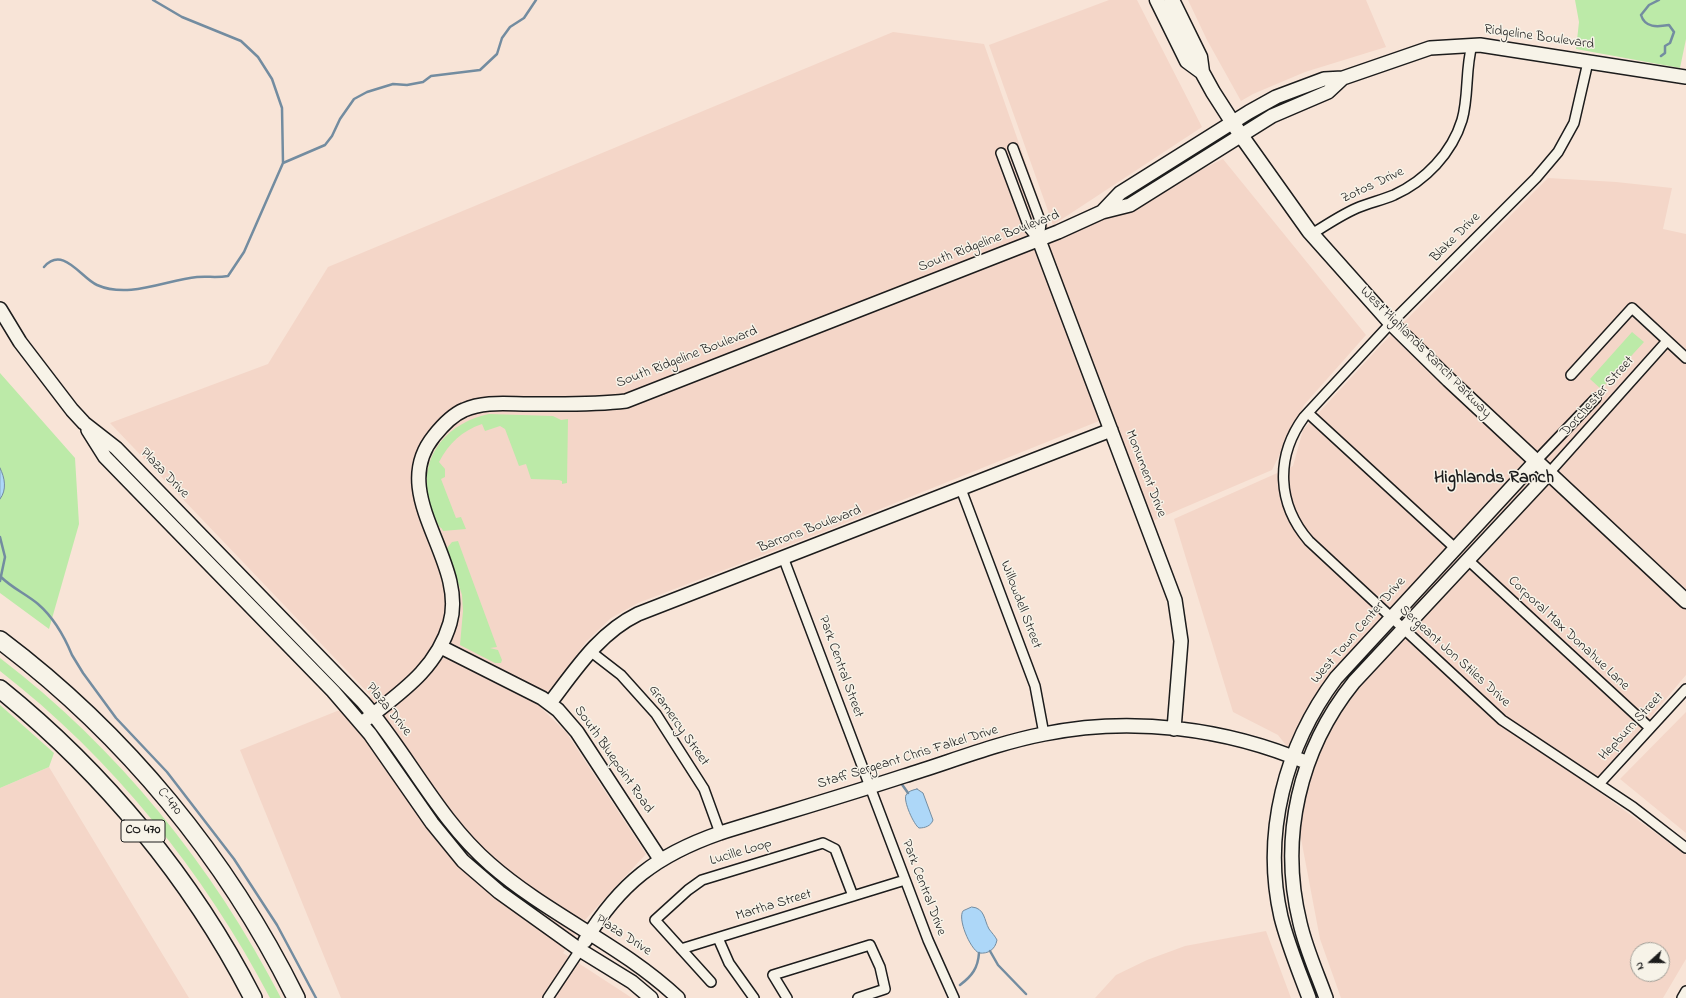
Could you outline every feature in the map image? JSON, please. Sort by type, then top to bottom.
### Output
[{"type":"highway","name":"C-470","points":[[0,640],[67,695],[118,745],[158,788],[192,830],[238,896],[264,938],[296,998]]},
{"type":"highway","name":"CO 470","points":[[0,689],[45,728],[84,765],[149,838],[208,921],[253,998]]},
{"type":"main road","name":"West Highlands Ranch Parkway","points":[[1157,0],[1187,61],[1202,72],[1240,134],[1312,234],[1391,323],[1686,601]]},
{"type":"main road","name":"West Highlands Ranch Parkway","points":[[1172,0],[1200,57],[1202,72]]},
{"type":"street","name":"Ridgeline Boulevard","points":[[1232,122],[1276,97],[1324,79],[1342,78],[1430,48],[1480,44],[1686,77]]},
{"type":"street","name":"Zotos Drive","points":[[1312,234],[1356,209],[1405,189],[1422,177],[1443,156],[1458,130],[1463,115],[1469,56],[1472,45]]},
{"type":"street","name":"Blake Drive","points":[[1308,413],[1391,323],[1536,178],[1558,152],[1574,123],[1588,62]]},
{"type":"street","name":"Ridgeline Boulevard","points":[[1240,134],[1278,113],[1328,92],[1342,78]]},
{"type":"street","name":"South Ridgeline Boulevard","points":[[1102,212],[1120,193],[1232,122]]},
{"type":"street","name":"South Ridgeline Boulevard","points":[[362,723],[419,678],[441,647],[450,622],[453,601],[448,575],[423,508],[419,485],[420,465],[427,444],[442,426],[463,410],[485,404],[599,404],[626,400],[1039,240],[1102,212],[1130,205],[1240,134]]},
{"type":"street","name":"Monument Drive","points":[[1013,148],[1041,224],[1039,240]]},
{"type":"street","name":"Monument Drive","points":[[1001,154],[1029,228],[1039,240],[1168,578],[1178,612],[1181,637],[1181,658],[1174,729]]},
{"type":"street","points":[[1571,375],[1632,308],[1686,358]]},
{"type":"street","name":"Plaza Drive","points":[[0,309],[44,375],[84,423],[105,457],[333,691],[362,723],[432,824],[463,860],[500,892],[580,950],[632,982],[651,998]]},
{"type":"street","name":"Dorchester Street","points":[[1549,473],[1668,341]]},
{"type":"street","name":"Dorchester Street","points":[[1536,461],[1596,398]]},
{"type":"street","points":[[1308,413],[1455,548]]},
{"type":"street","name":"Sergeant Jon Stiles Drive","points":[[1308,413],[1295,430],[1285,456],[1283,468],[1284,492],[1289,510],[1294,521],[1309,541],[1505,722],[1633,807],[1686,848]]},
{"type":"street","name":"Plaza Drive","points":[[84,423],[116,448],[373,714],[391,737],[444,814],[482,857],[510,880],[590,934],[643,967],[678,998]]},
{"type":"street","name":"Barrons Boulevard","points":[[550,703],[590,651],[613,629],[638,614],[1111,430]]},
{"type":"street","name":"West Town Center Drive","points":[[1309,998],[1284,928],[1275,873],[1278,818],[1284,784],[1293,756],[1311,717],[1326,692],[1391,618],[1536,461]]},
{"type":"street","points":[[1326,998],[1300,925],[1292,883],[1291,853],[1293,823],[1300,788],[1308,762],[1323,729],[1341,700],[1362,673],[1549,473]]},
{"type":"street","name":"Willowdell Street","points":[[961,489],[1028,667],[1039,701],[1044,734]]},
{"type":"street","points":[[165,518],[173,519],[206,553],[213,556],[218,552]]},
{"type":"street","name":"Park Central Street","points":[[783,557],[870,787]]},
{"type":"street","name":"Corporal Max Donahue Lane","points":[[1468,560],[1650,728]]},
{"type":"street","name":"South Bluepoint Road","points":[[441,647],[550,703],[565,716],[660,859]]},
{"type":"street","name":"Gramercy Street","points":[[590,651],[621,675],[656,714],[701,783],[720,833]]},
{"type":"street","name":"Hepburn Street","points":[[1599,784],[1686,689]]},
{"type":"street","name":"Staff Sergeant Chris Falkel Drive","points":[[580,950],[609,907],[623,891],[660,859],[684,846],[720,833],[1044,734],[1103,727],[1150,727],[1174,729],[1237,740],[1293,756],[1308,762]]},
{"type":"street","name":"Park Central Drive","points":[[870,787],[936,960],[954,998]]},
{"type":"street","name":"Lucille Loop","points":[[711,982],[655,920],[688,890],[702,880],[824,843],[835,849],[853,896]]},
{"type":"street","name":"Martha Street","points":[[718,938],[905,880]]},
{"type":"street","points":[[681,949],[718,938],[729,963],[754,998]]},
{"type":"street","points":[[788,998],[773,975],[870,945],[880,967],[886,989],[858,998]]},
{"type":"street","points":[[548,998],[580,950]]},
{"type":"street","points":[[1682,998],[1686,991]]},
{"type":"shaded area","points":[[1109,0],[1137,0],[1202,127],[1053,225],[989,45]]},
{"type":"shaded area","points":[[1188,0],[1366,0],[1386,47],[1305,72],[1253,94],[1241,101],[1207,40]]},
{"type":"shaded area","points":[[893,32],[984,44],[1053,240],[1223,159],[1366,335],[1304,405],[1272,470],[1141,526],[1099,421],[823,532],[638,603],[611,618],[586,642],[539,706],[566,732],[646,854],[585,920],[563,953],[632,998],[341,998],[240,750],[372,697],[110,423],[268,364],[328,267]]},
{"type":"shaded area","points":[[1548,178],[1616,182],[1672,188],[1663,229],[1686,234],[1686,675],[1592,787],[1686,855],[1686,959],[1663,998],[1341,998],[1320,939],[1299,828],[1310,776],[1278,735],[1233,712],[1174,519],[1293,466],[1303,430],[1380,346]]},
{"type":"shaded area","points":[[1686,712],[1686,833],[1620,779]]},
{"type":"shaded area","points":[[49,767],[189,998],[0,998],[0,788]]},
{"type":"shaded area","points":[[1266,931],[1291,998],[1095,998],[1116,975],[1147,960],[1185,946]]},
{"type":"green space","points":[[1575,0],[1686,0],[1686,39],[1680,68],[1576,49],[1579,22]]},
{"type":"green space","points":[[1632,332],[1644,342],[1601,389],[1590,379]]},
{"type":"green space","points":[[0,373],[75,458],[79,524],[49,629],[0,593]]},
{"type":"green space","points":[[489,414],[553,416],[561,420],[568,419],[567,483],[562,484],[562,481],[559,480],[531,479],[526,464],[519,466],[505,429],[500,426],[485,431],[482,424],[468,430],[457,438],[447,449],[439,462],[445,469],[445,477],[441,479],[456,518],[461,517],[466,529],[443,531],[438,525],[433,514],[428,495],[427,480],[429,466],[434,453],[450,432],[475,418]]},
{"type":"green space","points":[[458,541],[497,647],[490,648],[498,650],[502,660],[501,663],[495,663],[460,645],[463,611],[462,595],[447,548],[452,542]]},
{"type":"green space","points":[[0,658],[43,693],[84,731],[123,770],[159,812],[193,856],[225,902],[254,949],[281,998],[270,998],[244,951],[216,906],[185,862],[152,820],[117,779],[80,741],[41,705],[0,671]]},
{"type":"green space","points":[[0,705],[54,753],[49,767],[0,788]]},
{"type":"water","points":[[0,468],[3,476],[4,492],[0,499]]},
{"type":"water","points":[[917,789],[923,793],[933,820],[926,827],[921,828],[917,826],[912,818],[905,798],[908,793]]},
{"type":"water","points":[[972,907],[982,912],[989,929],[997,940],[991,951],[979,953],[968,940],[963,926],[962,915],[963,911]]},
{"type":"waterway","points":[[153,0],[182,17],[241,41],[258,57],[272,79],[282,108],[283,163]]},
{"type":"waterway","points":[[44,267],[51,261],[65,261],[97,285],[109,289],[122,290],[147,287],[197,277],[228,276],[244,252],[283,163],[325,145],[354,99],[367,92],[393,84],[407,85],[423,82],[431,76],[480,70],[497,54],[502,38],[510,27],[524,18],[536,0]]},
{"type":"waterway","points":[[1659,0],[1649,5],[1641,15],[1648,24],[1652,26],[1669,25],[1674,32],[1670,43],[1665,46],[1665,53],[1661,56]]},
{"type":"waterway","points":[[0,537],[5,557],[0,581]]},
{"type":"waterway","points":[[1,577],[33,600],[49,615],[58,628],[72,655]]},
{"type":"waterway","points":[[72,655],[83,673],[116,718],[167,772],[234,859],[277,925],[316,998]]},
{"type":"waterway","points":[[901,783],[908,793]]},
{"type":"waterway","points":[[990,951],[998,965],[1026,994]]},
{"type":"waterway","points":[[960,985],[974,971],[979,953]]},
{"type":"district","name":"Highlands Ranch","points":[[1494,479]]}]
